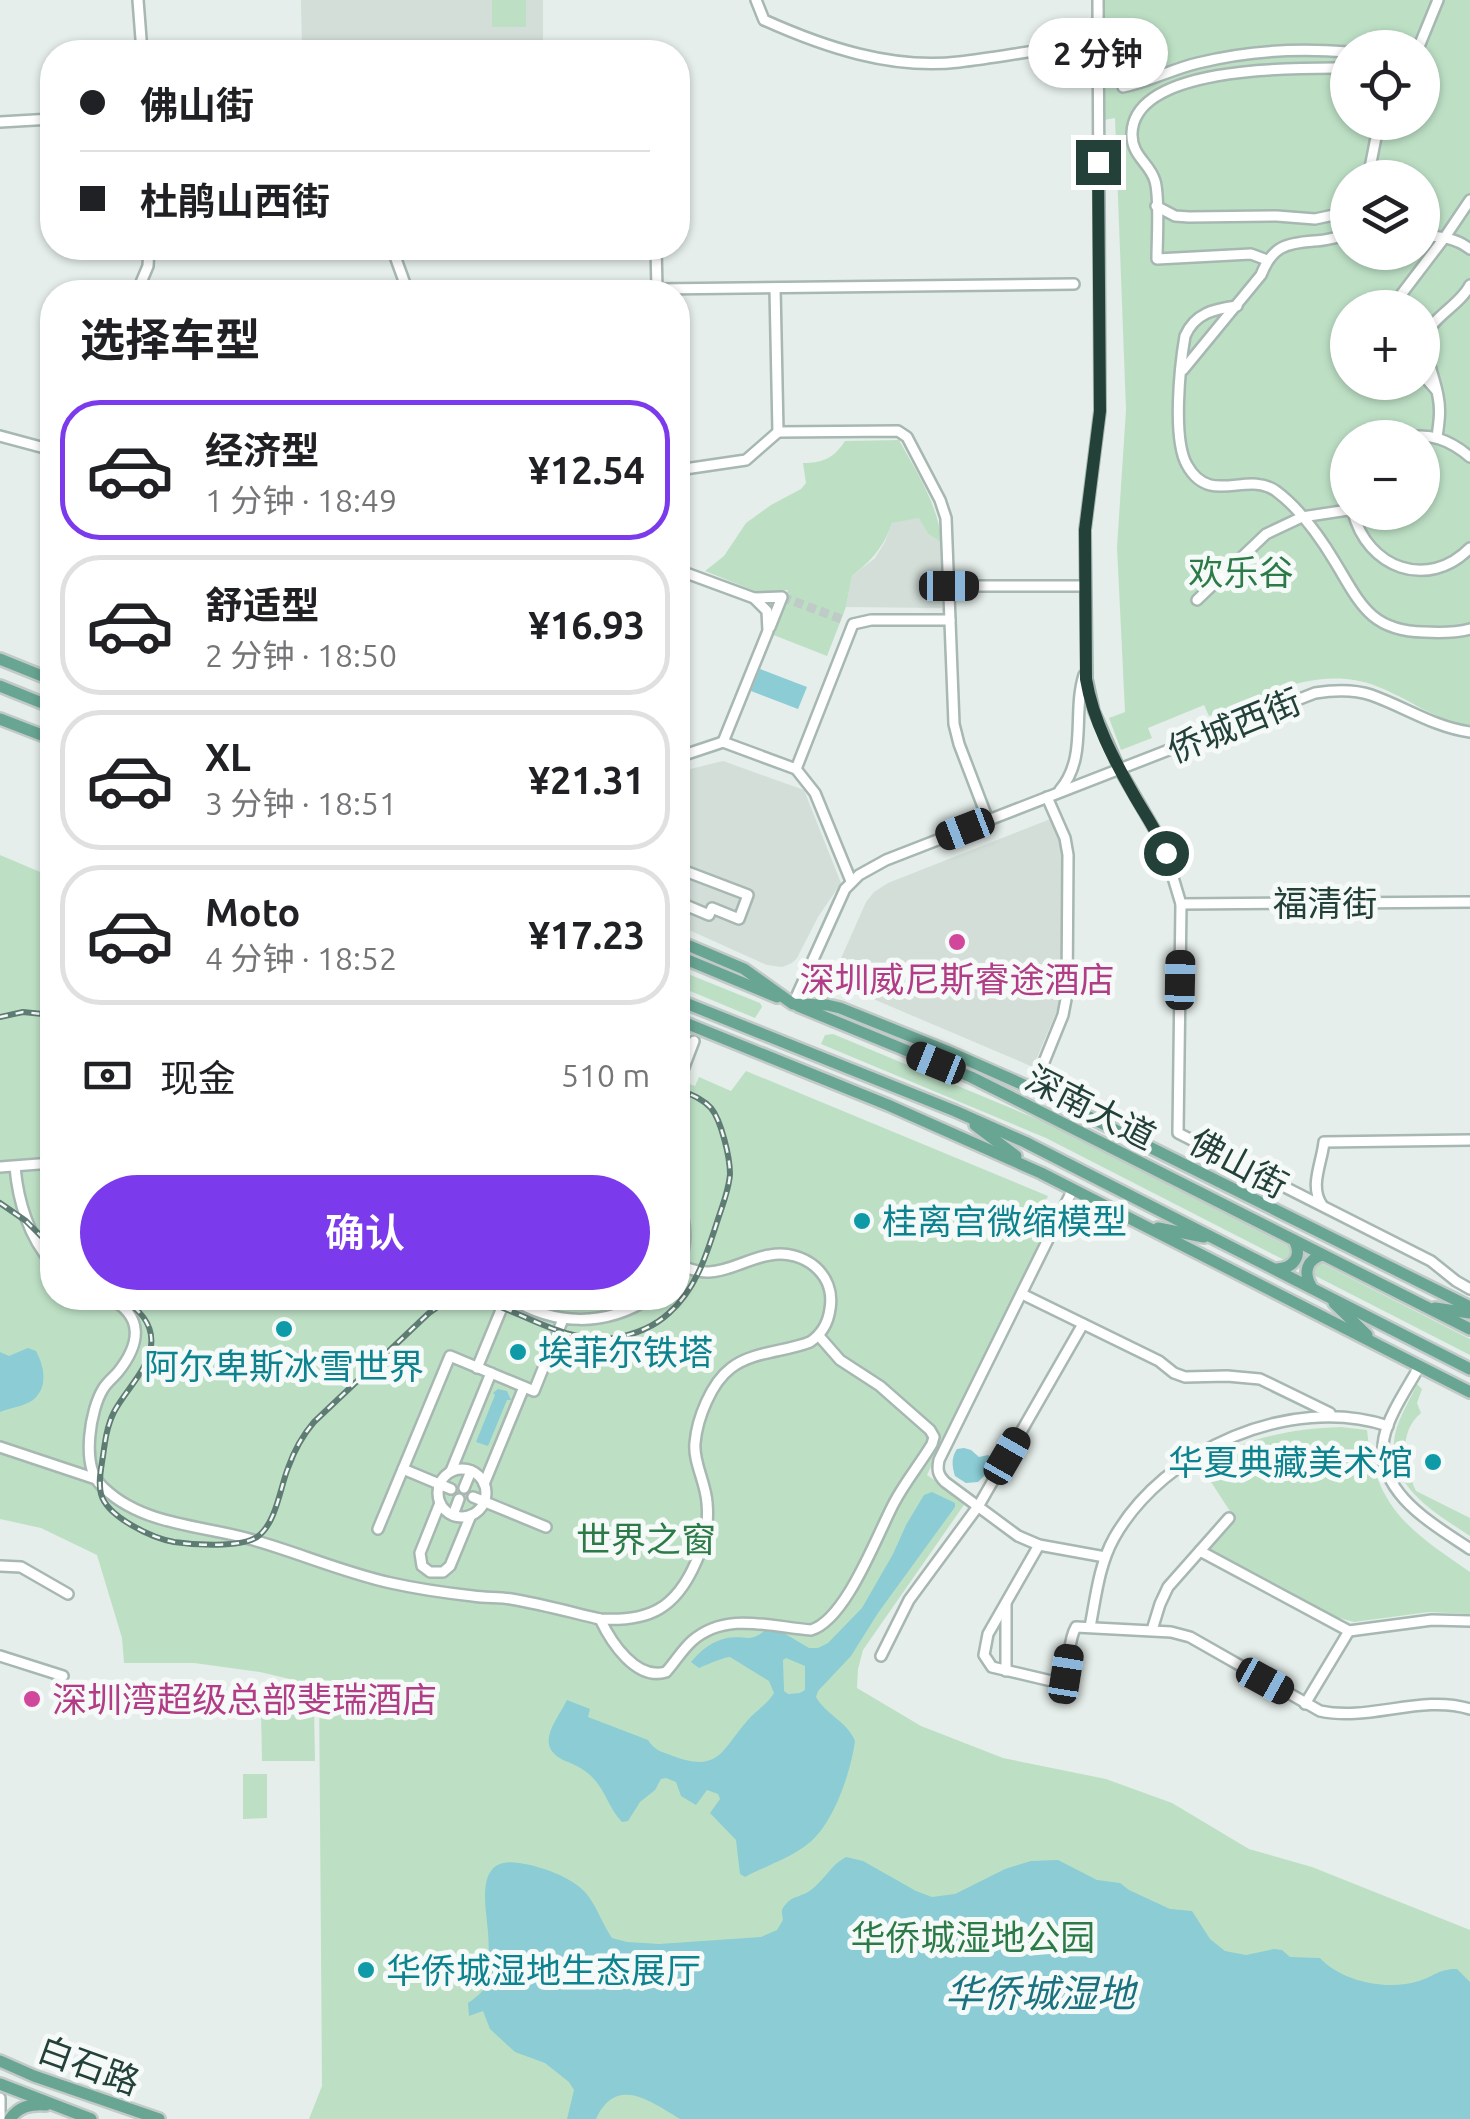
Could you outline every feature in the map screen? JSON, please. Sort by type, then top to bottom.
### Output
[{"type":"main road","points":[[0,659],[40,675]]},
{"type":"main road","points":[[0,686],[40,701]]},
{"type":"main road","points":[[0,718],[40,734]]},
{"type":"main road","points":[[690,946],[744,969],[792,1004],[840,1008],[1033,1089],[1470,1310]]},
{"type":"main road","name":"深南大道","points":[[690,961],[971,1077],[1470,1329]]},
{"type":"main road","name":"深南大道","points":[[690,1005],[1025,1142],[1470,1369]]},
{"type":"main road","points":[[690,1025],[1042,1173],[1470,1392]]},
{"type":"main road","points":[[756,1051],[808,1052]]},
{"type":"main road","points":[[982,1066],[1041,1111]]},
{"type":"main road","points":[[955,1111],[1042,1173]]},
{"type":"main road","points":[[1144,1226],[1217,1240]]},
{"type":"main road","points":[[1273,1268],[1286,1268],[1296,1261],[1295,1242]]},
{"type":"main road","points":[[1323,1255],[1307,1267],[1307,1278],[1378,1346]]},
{"type":"main road","points":[[1423,1306],[1470,1310]]},
{"type":"main road","name":"白石路","points":[[0,2062],[160,2119]]},
{"type":"main road","name":"白石路","points":[[0,2084],[91,2119]]},
{"type":"main road","points":[[10,2119],[18,2109],[29,2106],[58,2107]]},
{"type":"street","points":[[138,0],[141,40]]},
{"type":"street","points":[[756,0],[764,20],[809,40],[912,63],[959,62],[1098,44]]},
{"type":"street","points":[[1059,792],[1075,764],[1080,690],[1086,668],[1085,523],[1100,411],[1098,0]]},
{"type":"street","points":[[1426,30],[1438,0]]},
{"type":"street","points":[[1123,87],[1197,63],[1298,50],[1330,51]]},
{"type":"street","points":[[1244,55],[1248,72]]},
{"type":"street","points":[[1267,260],[1251,254],[1158,259],[1155,181],[1140,159],[1132,128],[1136,118],[1158,96],[1181,83],[1293,67],[1330,68]]},
{"type":"street","points":[[0,122],[40,120]]},
{"type":"street","points":[[1405,290],[1470,200]]},
{"type":"street","points":[[1156,206],[1189,218],[1277,216],[1315,220],[1330,216]]},
{"type":"street","points":[[1440,237],[1470,249]]},
{"type":"street","points":[[1182,372],[1280,248],[1330,239]]},
{"type":"street","points":[[690,289],[1074,284]]},
{"type":"street","points":[[1440,318],[1458,303],[1470,284]]},
{"type":"street","points":[[774,288],[778,432]]},
{"type":"street","points":[[1237,306],[1207,312],[1189,327],[1179,396],[1180,447],[1186,464],[1206,485],[1268,486],[1278,492],[1302,517],[1354,597],[1390,628],[1460,632],[1470,628]]},
{"type":"street","points":[[690,468],[746,460],[778,432],[902,432],[944,508],[956,733],[988,820]]},
{"type":"street","points":[[0,436],[40,447]]},
{"type":"street","points":[[1440,438],[1470,457]]},
{"type":"street","points":[[1197,600],[1266,534],[1302,517],[1330,514]]},
{"type":"street","points":[[1358,530],[1380,557],[1414,570],[1433,569],[1469,552]]},
{"type":"street","points":[[690,574],[754,598],[782,597],[723,742]]},
{"type":"street","points":[[949,586],[1084,586]]},
{"type":"street","points":[[754,598],[767,611],[768,631]]},
{"type":"street","points":[[796,769],[848,622],[950,620]]},
{"type":"street","name":"佛山街","points":[[1086,668],[1094,711],[1120,770],[1162,844],[1181,904],[1178,1133],[1432,1261],[1470,1289]]},
{"type":"street","name":"侨城西街","points":[[851,882],[886,860],[1315,692],[1335,690],[1370,695],[1443,726],[1470,732]]},
{"type":"street","points":[[690,752],[723,742],[796,769],[815,792],[851,882],[840,897],[792,1004]]},
{"type":"street","points":[[1033,1089],[1063,1015],[1067,994],[1068,854],[1047,797]]},
{"type":"street","points":[[690,873],[748,895],[739,919],[712,908],[709,915],[690,907]]},
{"type":"street","name":"福清街","points":[[1181,904],[1470,902]]},
{"type":"street","points":[[690,1051],[694,1041]]},
{"type":"street","points":[[1325,1207],[1318,1200],[1316,1182],[1324,1142],[1470,1140]]},
{"type":"street","points":[[0,1167],[40,1164]]},
{"type":"street","points":[[14,1167],[17,1189],[40,1248]]},
{"type":"street","points":[[1285,1187],[1298,1189],[1316,1182]]},
{"type":"street","points":[[1073,1189],[937,1467],[940,1478],[1018,1536],[1039,1545],[1105,1557]]},
{"type":"street","points":[[0,1447],[96,1479],[123,1502],[146,1514],[258,1541],[346,1571],[422,1590],[506,1598],[600,1619],[629,1618],[674,1600],[687,1583],[701,1551],[708,1516],[695,1441],[718,1382],[742,1362],[796,1348],[819,1336],[830,1314],[829,1284],[810,1262],[797,1256],[770,1254],[704,1273],[690,1269]]},
{"type":"street","points":[[1022,1294],[1184,1378],[1260,1379],[1335,1415]]},
{"type":"street","points":[[96,1479],[89,1454],[96,1406],[103,1388],[129,1356],[135,1342],[135,1326],[128,1310]]},
{"type":"street","points":[[477,1368],[503,1310]]},
{"type":"street","points":[[535,1310],[581,1320],[628,1310]]},
{"type":"street","points":[[378,1529],[450,1356],[534,1391],[564,1319]]},
{"type":"street","points":[[881,1656],[908,1600],[979,1505],[1083,1324]]},
{"type":"street","points":[[600,1619],[620,1650],[645,1671],[660,1675],[695,1638],[709,1629],[757,1623],[811,1630],[841,1605],[934,1436],[880,1386],[840,1360],[819,1336]]},
{"type":"street","points":[[1419,1367],[1388,1426],[1384,1448],[1393,1485],[1426,1518],[1470,1550]]},
{"type":"street","points":[[491,1373],[451,1472],[438,1490],[440,1503],[420,1553],[422,1566],[430,1572],[443,1572],[450,1566],[471,1515],[484,1502],[484,1484],[524,1387]]},
{"type":"street","points":[[1090,1627],[1105,1557],[1123,1524],[1164,1478],[1254,1429],[1297,1418],[1335,1415],[1388,1426]]},
{"type":"street","points":[[403,1469],[451,1489]]},
{"type":"street","points":[[451,1472],[471,1471],[484,1484]]},
{"type":"street","points":[[464,1488],[471,1471]]},
{"type":"street","points":[[472,1498],[546,1527]]},
{"type":"street","points":[[453,1515],[460,1499]]},
{"type":"street","points":[[440,1503],[453,1515],[471,1515]]},
{"type":"street","points":[[1152,1630],[1163,1595],[1229,1518]]},
{"type":"street","points":[[1039,1545],[988,1634],[984,1654],[992,1667],[1060,1682],[1066,1674],[1076,1627],[1177,1632],[1305,1704],[1330,1713],[1433,1704],[1470,1709]]},
{"type":"street","points":[[1200,1551],[1350,1631],[1432,1620],[1470,1621]]},
{"type":"street","points":[[0,1566],[21,1568],[68,1594]]},
{"type":"street","points":[[422,1590],[430,1572]]},
{"type":"street","points":[[1006,1601],[1006,1671]]},
{"type":"street","points":[[1305,1704],[1350,1631]]},
{"type":"street","points":[[0,1656],[63,1676]]},
{"type":"street","points":[[0,2098],[0,2119]]},
{"type":"shaded area","points":[[301,0],[543,0],[543,40],[302,40]]},
{"type":"shaded area","points":[[919,517],[928,534],[942,543],[942,608],[846,607],[852,576],[875,558],[892,523]]},
{"type":"shaded area","points":[[723,761],[804,790],[841,883],[792,963],[782,967],[767,965],[690,930],[690,769]]},
{"type":"shaded area","name":"深圳威尼斯睿途酒店","points":[[1053,818],[1066,862],[1064,987],[1033,1067],[831,981],[874,892]]},
{"type":"green space","points":[[492,0],[526,0],[526,27],[492,27]]},
{"type":"green space","name":"欢乐谷","points":[[1103,0],[1470,0],[1470,726],[1445,719],[1376,686],[1333,679],[1291,685],[1209,716],[1204,705],[1148,728],[1152,738],[1121,750],[1109,718],[1125,712],[1117,547],[1126,410],[1115,118],[1104,120]]},
{"type":"green space","points":[[899,440],[931,502],[942,543],[928,534],[919,518],[892,523],[876,553],[852,576],[846,607],[827,656],[771,634],[788,590],[757,592],[705,571],[724,556],[746,523],[801,489],[806,483],[803,463],[827,458],[845,441]]},
{"type":"green space","points":[[0,855],[40,872],[40,1310],[690,1310],[690,1084],[695,1086],[699,1077],[731,1091],[746,1071],[1048,1196],[1034,1225],[1045,1231],[927,1475],[966,1502],[863,1650],[857,1688],[921,1726],[1003,1758],[1106,1779],[1172,1803],[1249,1849],[1312,1867],[1470,1930],[1470,2119],[309,2119],[322,2086],[319,1686],[260,1672],[194,1663],[124,1663],[122,1638],[97,1555],[41,1528],[0,1519]]},
{"type":"green space","points":[[690,975],[760,1003],[762,1007],[755,1018],[690,991]]},
{"type":"green space","points":[[833,1034],[1049,1124],[1470,1339],[1470,1355],[1046,1138],[821,1044],[825,1035]]},
{"type":"green space","points":[[1417,1384],[1422,1389],[1417,1403],[1421,1413],[1409,1430],[1405,1450],[1412,1481],[1416,1491],[1470,1518],[1470,1536],[1426,1505],[1403,1479],[1396,1463],[1397,1427]]},
{"type":"green space","points":[[1341,1427],[1367,1430],[1378,1479],[1399,1515],[1429,1543],[1470,1572],[1470,1614],[1429,1612],[1354,1622],[1332,1616],[1210,1549],[1235,1519],[1200,1465],[1268,1437]]},
{"type":"green space","points":[[261,1710],[314,1710],[315,1761],[262,1761]]},
{"type":"green space","points":[[243,1774],[267,1774],[267,1818],[243,1819]]},
{"type":"water","points":[[760,669],[807,687],[798,709],[751,691]]},
{"type":"water","points":[[28,1348],[36,1351],[41,1363],[41,1389],[30,1402],[0,1412],[0,1352],[9,1356]]},
{"type":"water","points":[[498,1389],[507,1391],[511,1400],[507,1400],[488,1446],[476,1442],[493,1393]]},
{"type":"water","points":[[964,1448],[979,1457],[992,1458],[988,1472],[978,1482],[966,1483],[955,1476],[954,1456],[957,1449]]},
{"type":"water","points":[[932,1492],[955,1503],[955,1507],[851,1656],[818,1691],[820,1703],[855,1741],[850,1767],[833,1810],[818,1834],[802,1848],[745,1877],[740,1874],[736,1840],[710,1813],[720,1799],[718,1794],[707,1790],[696,1805],[681,1796],[676,1782],[661,1779],[628,1821],[622,1822],[591,1776],[554,1754],[550,1733],[567,1700],[590,1709],[588,1717],[648,1740],[665,1753],[700,1762],[718,1756],[774,1693],[769,1681],[730,1657],[699,1668],[691,1662],[716,1641],[752,1637],[768,1628],[777,1629],[809,1648],[828,1643],[862,1608],[924,1495]],"holes":[[[783,1660],[805,1666],[805,1690],[788,1694],[784,1691]]]},
{"type":"water","name":"华侨城湿地","points":[[846,1857],[863,1861],[932,1897],[955,1894],[1005,1869],[1031,1861],[1058,1860],[1097,1880],[1120,1883],[1170,1909],[1192,1911],[1210,1939],[1225,1951],[1246,1955],[1274,1949],[1290,1957],[1320,1958],[1340,1973],[1380,1984],[1407,1984],[1457,1969],[1470,1982],[1470,2119],[680,2119],[646,2099],[623,2095],[604,2106],[596,2119],[567,2119],[574,2090],[569,2082],[545,2063],[515,2052],[490,2029],[483,2011],[469,2016],[468,2003],[487,1982],[485,1897],[489,1874],[495,1867],[519,1863],[557,1874],[583,1890],[612,1938],[659,1944],[761,1937],[777,1930],[788,1901],[813,1888]]},
{"type":"tunnel","points":[[782,597],[844,620]]},
{"type":"tunnel","points":[[451,1489],[473,1497]]},
{"type":"railway","points":[[0,1017],[23,1012],[40,1014]]},
{"type":"railway","points":[[690,1095],[715,1114],[730,1174],[705,1257],[690,1287]]},
{"type":"railway","points":[[0,1203],[40,1235]]},
{"type":"railway","points":[[136,1310],[150,1331],[151,1346],[146,1363],[110,1423],[101,1494],[112,1511],[154,1536],[174,1542],[217,1545],[250,1540],[263,1531],[273,1515],[293,1456],[314,1422],[433,1310]]},
{"type":"railway","points":[[508,1310],[558,1331],[594,1338],[613,1338],[643,1330],[672,1310]]},
{"type":"place","name":"深圳威尼斯睿途酒店","points":[[957,942]]},
{"type":"place","name":"桂离宫微缩模型","points":[[862,1221]]},
{"type":"place","name":"阿尔卑斯冰雪世界","points":[[284,1329]]},
{"type":"place","name":"埃菲尔铁塔","points":[[518,1352]]},
{"type":"place","name":"华夏典藏美术馆","points":[[1433,1462]]},
{"type":"place","name":"深圳湾超级总部斐瑞酒店","points":[[32,1699]]},
{"type":"place","name":"华侨城湿地生态展厅","points":[[366,1970]]},
{"type":"route","points":[[1098,162],[1100,411],[1085,530],[1086,679],[1090,700],[1120,770],[1166,853]]},
{"type":"park label","name":"世界之窗","points":[[646,1539]]},
{"type":"park label","name":"华侨城湿地公园","points":[[973,1937]]}]
